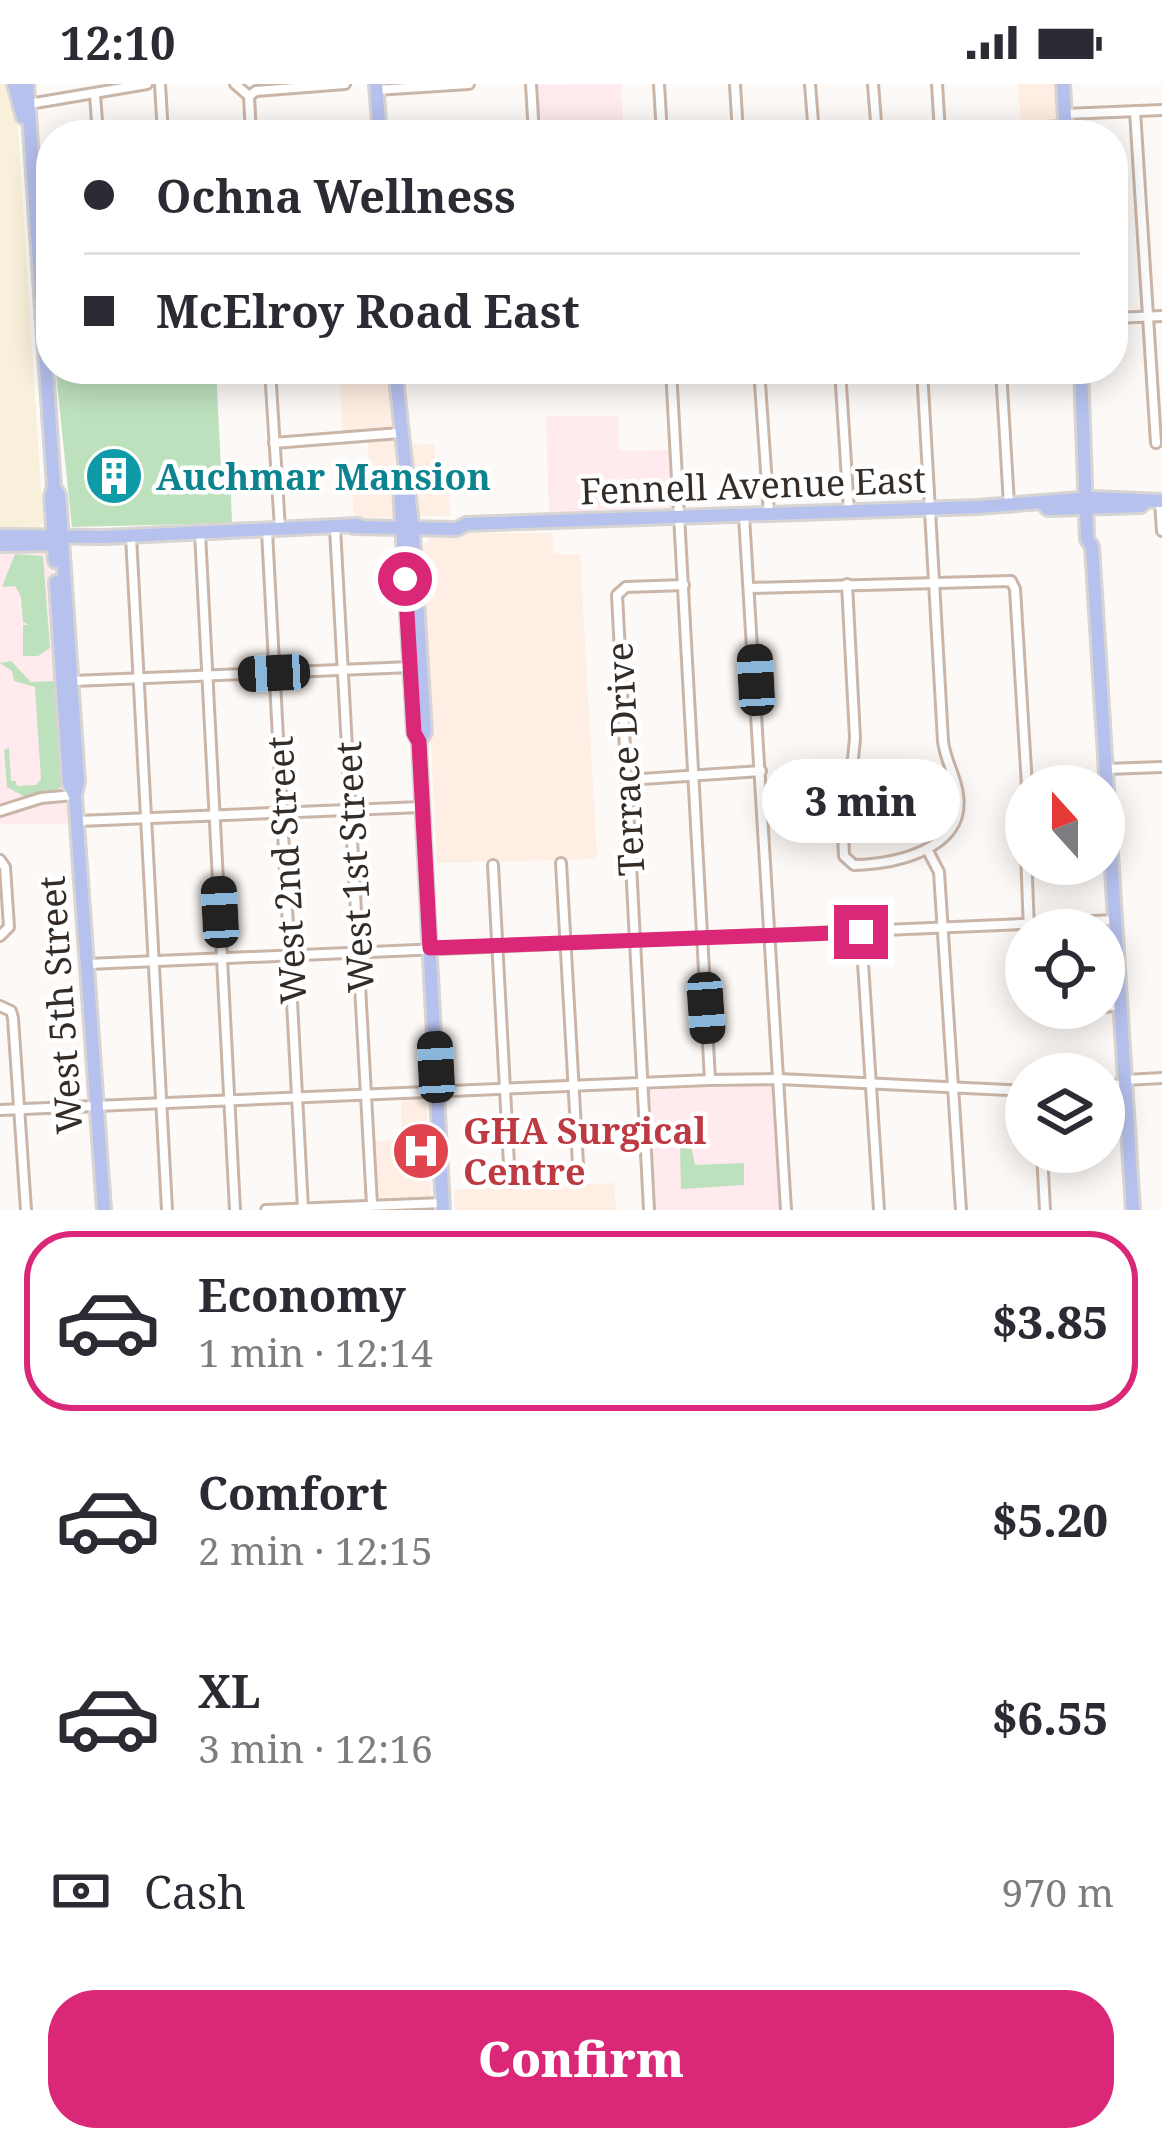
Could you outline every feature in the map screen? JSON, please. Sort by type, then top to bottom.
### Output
[{"type":"main road","points":[[14,84],[32,148]]},
{"type":"main road","name":"West 5th Street","points":[[27,84],[36,186]]},
{"type":"main road","points":[[1063,84],[1066,120]]},
{"type":"main road","points":[[376,87],[379,120]]},
{"type":"main road","name":"West 5th Street","points":[[50,384],[54,487],[59,495],[69,783],[75,795]]},
{"type":"main road","points":[[396,384],[404,477],[409,486],[414,733],[419,742],[443,1207]]},
{"type":"main road","points":[[1082,384],[1086,453],[1091,463],[1087,539],[1092,547],[1106,765]]},
{"type":"main road","name":"Fennell Avenue East","points":[[0,541],[98,542],[105,537],[408,526],[457,520],[466,524],[1043,504],[1048,509],[1156,501]]},
{"type":"main road","points":[[408,526],[425,731],[419,742]]},
{"type":"main road","name":"West 5th Street","points":[[58,540],[104,1210]]},
{"type":"main road","points":[[1125,1082],[1133,1210]]},
{"type":"street","points":[[28,104],[147,84]]},
{"type":"street","points":[[160,84],[162,120]]},
{"type":"street","points":[[235,84],[249,96],[250,120]]},
{"type":"street","points":[[249,96],[256,91],[345,84]]},
{"type":"street","points":[[376,87],[469,84]]},
{"type":"street","points":[[531,84],[533,120]]},
{"type":"street","points":[[659,84],[661,120]]},
{"type":"street","points":[[734,84],[737,120]]},
{"type":"street","points":[[810,84],[813,120]]},
{"type":"street","points":[[873,84],[876,120]]},
{"type":"street","points":[[937,84],[939,120]]},
{"type":"street","points":[[95,94],[97,120]]},
{"type":"street","points":[[1091,120],[1162,110]]},
{"type":"street","points":[[1136,111],[1156,443]]},
{"type":"street","points":[[1128,317],[1162,316]]},
{"type":"street","name":"West 2nd Street","points":[[270,384],[274,673],[303,1208]]},
{"type":"street","points":[[672,384],[710,1080]]},
{"type":"street","points":[[760,384],[770,515]]},
{"type":"street","points":[[841,384],[849,512]]},
{"type":"street","points":[[847,584],[855,738],[842,787],[848,862],[895,861],[944,838],[959,812],[944,752],[923,384]]},
{"type":"street","points":[[1002,384],[1009,506]]},
{"type":"street","points":[[274,442],[400,433]]},
{"type":"street","points":[[1156,501],[1162,531]]},
{"type":"street","points":[[744,516],[786,1210]]},
{"type":"street","name":"West 1st Street","points":[[335,528],[372,1205]]},
{"type":"street","points":[[200,533],[235,1210]]},
{"type":"street","points":[[131,536],[167,1210]]},
{"type":"street","points":[[750,588],[1006,579],[1014,585],[1026,765]]},
{"type":"street","name":"Terrace Drive","points":[[649,1210],[617,596],[626,587],[684,585]]},
{"type":"street","points":[[71,681],[411,667]]},
{"type":"street","points":[[1125,768],[1162,767]]},
{"type":"street","points":[[627,779],[761,771]]},
{"type":"street","points":[[846,776],[882,777],[888,793]]},
{"type":"street","points":[[0,811],[40,798],[75,795]]},
{"type":"street","points":[[77,821],[422,807]]},
{"type":"street","points":[[927,849],[939,872],[961,1210]]},
{"type":"street","points":[[0,860],[9,927],[0,936]]},
{"type":"street","points":[[562,863],[579,1182]]},
{"type":"street","points":[[493,865],[510,1184]]},
{"type":"street","points":[[88,964],[1005,926]]},
{"type":"street","points":[[861,932],[879,1210]]},
{"type":"street","points":[[0,1006],[14,1018],[26,1210]]},
{"type":"street","points":[[1125,1082],[1162,1078]]},
{"type":"street","points":[[0,1110],[710,1080],[1005,1090]]},
{"type":"street","points":[[1043,1173],[1045,1210]]},
{"type":"street","points":[[266,1210],[443,1207]]},
{"type":"shaded area","points":[[0,84],[4,84],[18,129],[43,522],[37,531],[0,532]]},
{"type":"shaded area","points":[[621,84],[623,120],[538,120],[536,85]]},
{"type":"shaded area","points":[[1018,84],[1057,84],[1060,120],[1021,120]]},
{"type":"shaded area","points":[[340,384],[389,384],[392,429],[342,434]]},
{"type":"shaded area","points":[[546,416],[618,416],[619,451],[671,450],[673,509],[549,513]]},
{"type":"shaded area","points":[[394,439],[397,517],[354,518],[350,467],[369,466],[368,441]]},
{"type":"shaded area","points":[[434,444],[438,490],[449,490],[450,516],[418,516],[409,445]]},
{"type":"shaded area","points":[[552,533],[554,554],[580,554],[597,859],[437,863],[421,548],[434,534]]},
{"type":"shaded area","points":[[0,552],[49,554],[53,565],[68,824],[0,824]]},
{"type":"shaded area","points":[[772,1085],[781,1210],[653,1210],[648,1090]]},
{"type":"shaded area","points":[[426,1098],[431,1200],[378,1202],[374,1142],[402,1139],[401,1099]]},
{"type":"shaded area","points":[[614,1183],[616,1210],[455,1210],[454,1190]]},
{"type":"green space","points":[[57,384],[217,384],[221,470],[230,471],[232,523],[72,527]]},
{"type":"green space","points":[[15,554],[43,556],[50,648],[38,656],[23,656],[23,625],[29,625],[23,622],[21,597],[15,586],[2,587]]},
{"type":"green space","points":[[11,661],[31,682],[55,681],[63,782],[59,789],[25,797],[7,787],[4,750],[9,748],[11,781],[17,786],[36,785],[41,779],[35,687],[14,681],[12,671],[0,663]]},
{"type":"green space","points":[[680,1146],[691,1146],[695,1165],[744,1163],[744,1185],[681,1189]]},
{"type":"place","name":"Auchmar Mansion","points":[[114,476]]},
{"type":"place","name":"GHA Surgical Centre","points":[[421,1151]]},
{"type":"route","points":[[405,579],[430,948],[861,932]]}]
